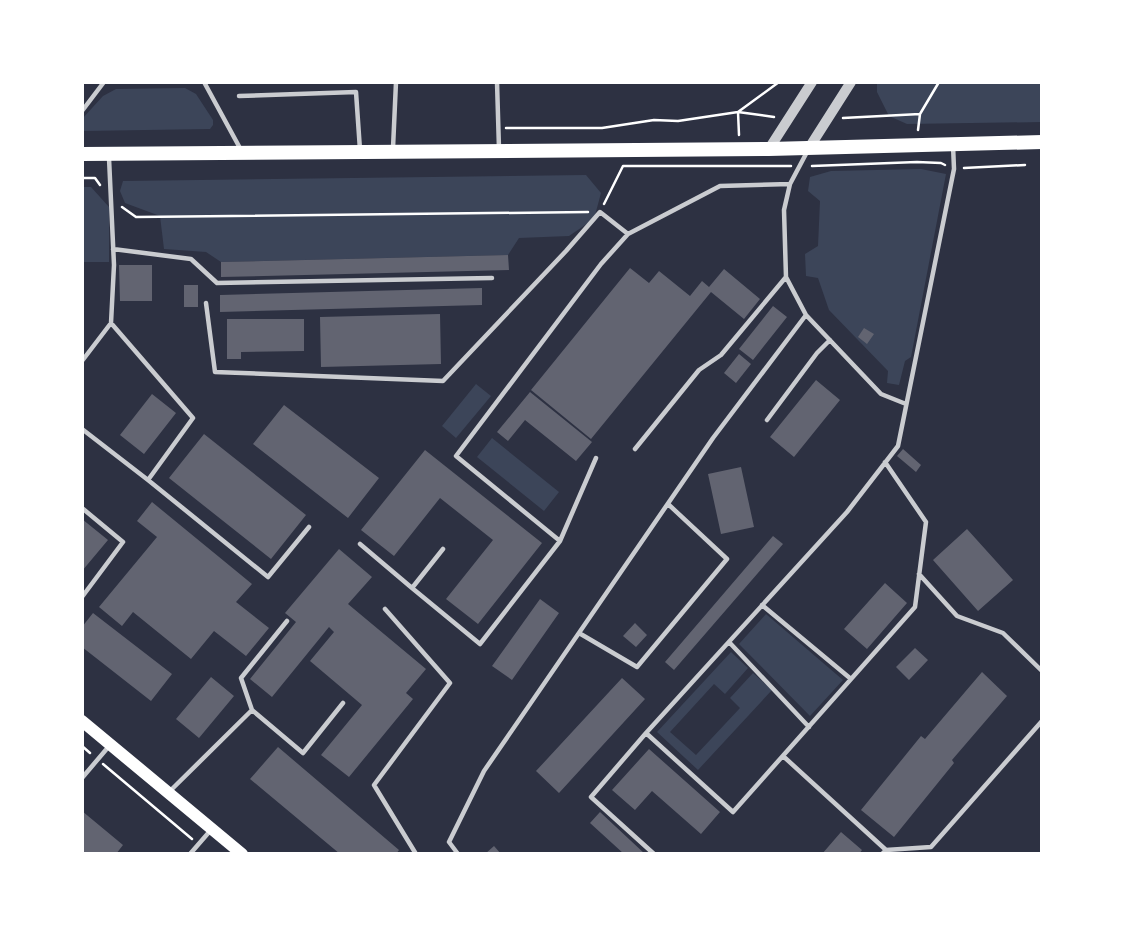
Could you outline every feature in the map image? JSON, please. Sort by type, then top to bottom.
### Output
[{"type":"main road","points":[[82,154],[769,149],[1042,142]]},
{"type":"main road","points":[[82,721],[242,854]]},
{"type":"street","points":[[769,149],[812,82]]},
{"type":"street","points":[[809,148],[851,82]]},
{"type":"lane","points":[[82,111],[104,82]]},
{"type":"lane","points":[[204,82],[242,151]]},
{"type":"lane","points":[[393,151],[396,82]]},
{"type":"lane","points":[[497,82],[499,150]]},
{"type":"lane","points":[[239,96],[356,92],[360,151]]},
{"type":"lane","points":[[654,854],[591,797],[846,512],[898,446],[954,169],[953,145]]},
{"type":"lane","points":[[809,148],[790,184],[784,210],[786,277],[806,315],[881,394],[906,404]]},
{"type":"lane","points":[[82,361],[111,323],[113,249],[109,153]]},
{"type":"lane","points":[[560,541],[456,456],[601,264],[628,234],[720,186],[790,184]]},
{"type":"lane","points":[[206,303],[215,372],[443,382],[600,212],[628,234]]},
{"type":"lane","points":[[113,249],[191,259],[217,284],[492,278]]},
{"type":"lane","points":[[635,449],[699,370],[721,355],[786,277]]},
{"type":"lane","points":[[458,854],[449,842],[484,771],[713,438],[806,315]]},
{"type":"lane","points":[[111,323],[192,418],[148,480]]},
{"type":"lane","points":[[767,420],[817,353],[830,340]]},
{"type":"lane","points":[[82,429],[268,577],[309,527]]},
{"type":"lane","points":[[360,544],[480,644],[560,541],[597,458]]},
{"type":"lane","points":[[646,733],[733,812],[915,607],[926,522],[885,462]]},
{"type":"lane","points":[[579,633],[637,667],[727,559],[668,504]]},
{"type":"lane","points":[[82,508],[123,542],[82,597]]},
{"type":"lane","points":[[412,588],[443,549]]},
{"type":"lane","points":[[919,574],[957,616],[1003,633],[1042,671]]},
{"type":"lane","points":[[762,605],[851,679]]},
{"type":"lane","points":[[386,609],[450,684],[374,785],[416,854]]},
{"type":"lane","points":[[287,621],[241,678],[252,710],[303,753],[343,704]]},
{"type":"lane","points":[[729,642],[809,727]]},
{"type":"lane","points":[[169,793],[252,710]]},
{"type":"lane","points":[[783,756],[884,852],[931,847],[1042,721]]},
{"type":"lane","points":[[82,778],[111,745]]},
{"type":"lane","points":[[190,854],[212,829]]},
{"type":"path","points":[[738,112],[779,82]]},
{"type":"path","points":[[917,162],[920,114],[939,82]]},
{"type":"path","points":[[738,112],[741,165]]},
{"type":"path","points":[[498,128],[603,128],[738,112],[789,119]]},
{"type":"path","points":[[828,119],[920,114]]},
{"type":"path","points":[[82,178],[95,178],[111,199],[136,217],[600,212]]},
{"type":"path","points":[[82,746],[198,845]]},
{"type":"shaded area","points":[[877,82],[1042,82],[1042,122],[907,124],[889,116],[877,92]]},
{"type":"shaded area","points":[[185,88],[196,94],[213,120],[210,129],[82,131],[82,119],[103,96],[116,89]]},
{"type":"shaded area","points":[[921,169],[946,174],[911,357],[905,361],[899,385],[887,383],[888,371],[829,310],[818,278],[806,276],[805,254],[818,246],[820,201],[808,191],[810,177],[831,171]]},
{"type":"shaded area","points":[[586,175],[601,193],[594,219],[569,236],[519,238],[508,255],[221,262],[206,252],[164,249],[160,216],[125,203],[120,191],[123,181]]},
{"type":"shaded area","points":[[82,187],[91,187],[109,207],[109,262],[82,262]]},
{"type":"shaded area","points":[[476,384],[491,396],[456,438],[442,426]]},
{"type":"shaded area","points":[[492,438],[559,492],[544,511],[477,457]]},
{"type":"shaded area","points":[[766,614],[843,680],[810,716],[739,644]]},
{"type":"shaded area","points":[[731,652],[748,668],[725,694],[714,684],[670,732],[696,755],[740,708],[730,698],[753,673],[772,690],[698,770],[657,732]]},
{"type":"building","points":[[508,255],[509,270],[221,277],[221,262]]},
{"type":"building","points":[[119,265],[152,265],[152,301],[120,301]]},
{"type":"building","points":[[630,268],[649,283],[659,271],[690,296],[702,281],[709,287],[724,269],[760,299],[744,319],[711,292],[591,439],[531,390]]},
{"type":"building","points":[[184,285],[198,285],[198,307],[184,307]]},
{"type":"building","points":[[482,288],[482,305],[220,312],[220,295]]},
{"type":"building","points":[[773,306],[787,317],[753,360],[739,349]]},
{"type":"building","points":[[440,314],[441,364],[321,367],[320,317]]},
{"type":"building","points":[[227,319],[304,319],[304,351],[241,352],[241,359],[227,359]]},
{"type":"building","points":[[864,328],[874,334],[867,344],[858,337]]},
{"type":"building","points":[[739,354],[751,364],[736,383],[724,373]]},
{"type":"building","points":[[816,380],[840,400],[794,457],[770,437]]},
{"type":"building","points":[[530,392],[592,442],[576,461],[525,420],[508,441],[497,432]]},
{"type":"building","points":[[152,394],[176,413],[144,454],[120,435]]},
{"type":"building","points":[[284,405],[379,478],[348,518],[253,444]]},
{"type":"building","points":[[204,434],[306,515],[271,559],[169,478]]},
{"type":"building","points":[[903,449],[921,465],[916,472],[897,456]]},
{"type":"building","points":[[425,450],[542,543],[478,624],[446,599],[493,540],[440,498],[394,556],[361,530]]},
{"type":"building","points":[[741,467],[754,527],[721,534],[708,474]]},
{"type":"building","points":[[152,502],[252,584],[236,602],[269,628],[246,656],[214,631],[191,659],[133,612],[122,626],[99,607],[157,537],[137,521]]},
{"type":"building","points":[[82,519],[108,540],[82,571]]},
{"type":"building","points":[[967,529],[1013,580],[978,611],[933,560]]},
{"type":"building","points":[[773,536],[783,544],[674,670],[665,662]]},
{"type":"building","points":[[339,549],[372,577],[348,604],[426,669],[406,693],[413,699],[349,777],[321,755],[362,705],[310,661],[334,632],[329,627],[272,697],[250,679],[296,622],[285,613]]},
{"type":"building","points":[[885,583],[907,603],[867,649],[844,629]]},
{"type":"building","points":[[540,599],[559,613],[512,680],[492,666]]},
{"type":"building","points":[[93,613],[172,674],[151,701],[82,647],[82,627]]},
{"type":"building","points":[[635,623],[647,635],[636,647],[623,636]]},
{"type":"building","points":[[915,648],[928,660],[909,680],[896,667]]},
{"type":"building","points":[[982,672],[1007,696],[952,760],[954,763],[894,837],[861,810],[921,736],[925,739]]},
{"type":"building","points":[[211,677],[234,696],[199,738],[176,719]]},
{"type":"building","points":[[622,678],[645,699],[559,793],[536,771]]},
{"type":"building","points":[[278,747],[399,850],[396,854],[340,854],[250,779]]},
{"type":"building","points":[[649,749],[720,812],[701,834],[652,791],[635,810],[612,790]]},
{"type":"building","points":[[82,811],[123,845],[116,854],[82,854]]},
{"type":"building","points":[[600,812],[645,854],[624,854],[590,823]]},
{"type":"building","points":[[841,832],[862,850],[859,854],[822,854]]},
{"type":"building","points":[[494,846],[501,854],[485,854]]}]
